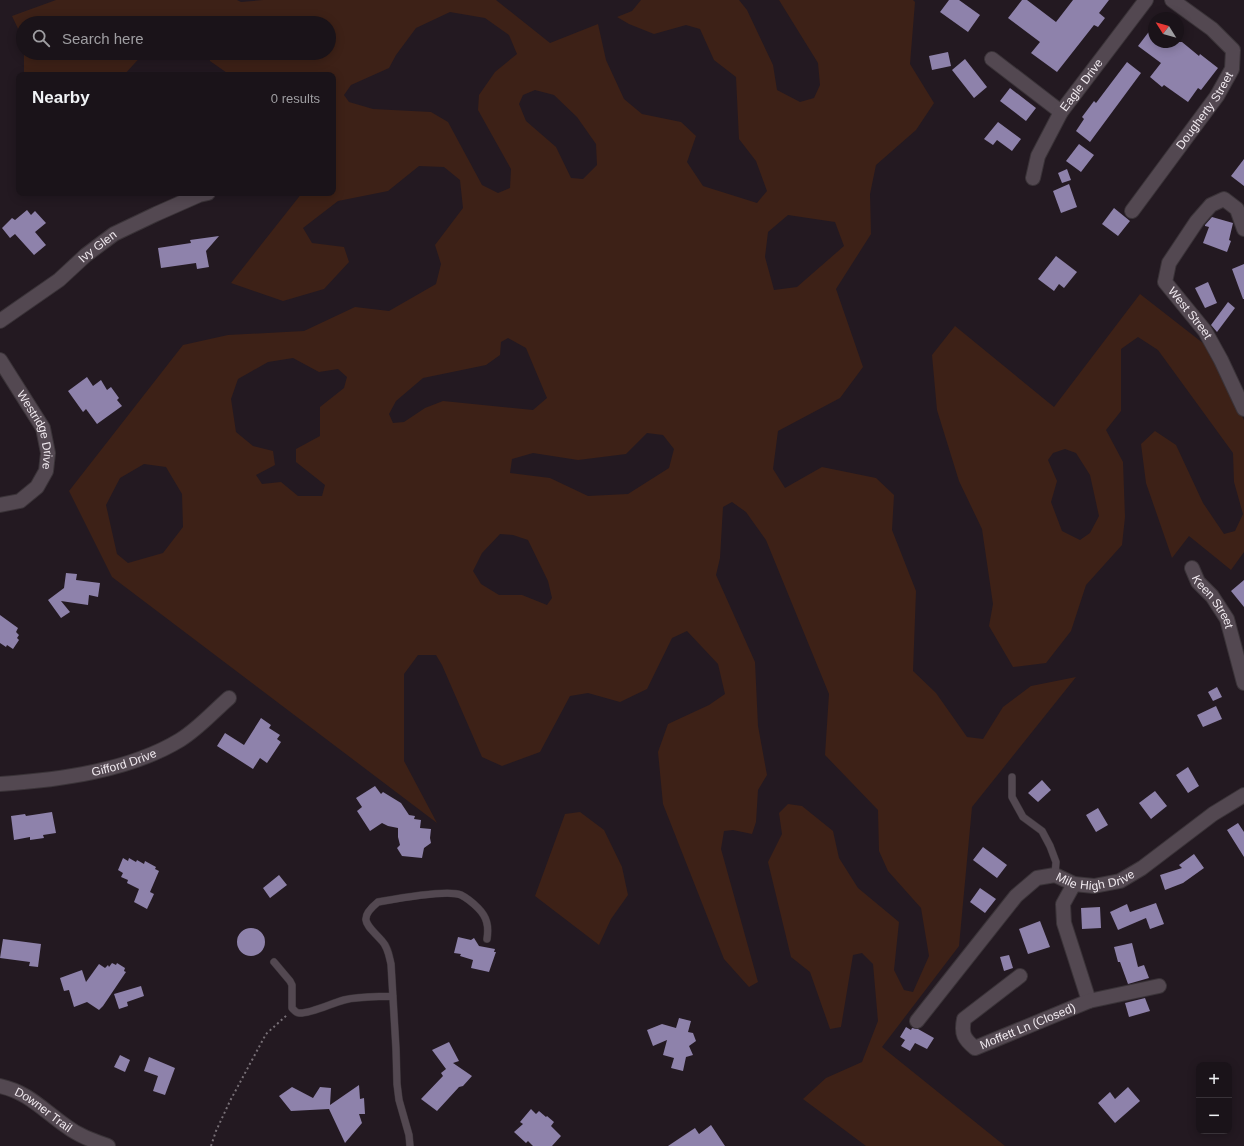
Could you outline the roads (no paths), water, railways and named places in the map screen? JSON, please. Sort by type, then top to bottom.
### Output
[{"type":"street","name":"Eagle Drive","points":[[1033,178],[1038,156],[1061,112],[1146,0]]},
{"type":"street","name":"Dougherty Street","points":[[1132,211],[1217,96],[1232,69],[1233,50],[1212,29],[1172,0]]},
{"type":"street","points":[[992,59],[1061,112]]},
{"type":"street","name":"Ivy Glen","points":[[0,322],[59,280],[86,255],[114,234],[197,196]]},
{"type":"street","name":"West Street","points":[[1244,228],[1237,208],[1224,199],[1211,205],[1197,221],[1169,263],[1165,282],[1205,330],[1244,409]]},
{"type":"street","name":"Westridge Drive","points":[[0,360],[43,428],[48,453],[46,471],[37,488],[20,501],[0,505]]},
{"type":"street","name":"Keen Street","points":[[1192,568],[1198,582],[1212,596],[1227,619],[1244,683]]},
{"type":"street","name":"Gifford Drive","points":[[0,784],[39,781],[76,775],[137,760],[181,739],[229,698]]},
{"type":"street","name":"Mile High Drive","points":[[917,1021],[1016,896],[1038,878],[1055,875],[1074,884],[1094,886],[1120,881],[1142,868],[1213,814],[1244,795]]},
{"type":"street","points":[[1074,884],[1063,904],[1064,923],[1089,1001]]},
{"type":"street","name":"Moffett Ln (Closed)","points":[[1020,976],[964,1020],[962,1029],[966,1040],[975,1048],[1089,1001],[1159,986]]},
{"type":"street","name":"Downer Trail","points":[[0,1086],[13,1089],[29,1097],[67,1127],[88,1139],[108,1146]]},
{"type":"lane","points":[[1012,777],[1012,797],[1023,817],[1042,831],[1056,862],[1055,875]]},
{"type":"lane","points":[[410,1146],[410,1135],[399,1100],[397,1084],[393,996],[389,953],[383,942],[367,924],[365,917],[370,909],[378,902],[442,893],[460,894],[476,905],[486,917],[489,929],[487,939]]},
{"type":"lane","points":[[274,962],[292,985],[292,1008],[299,1014],[345,999],[393,996]]}]
